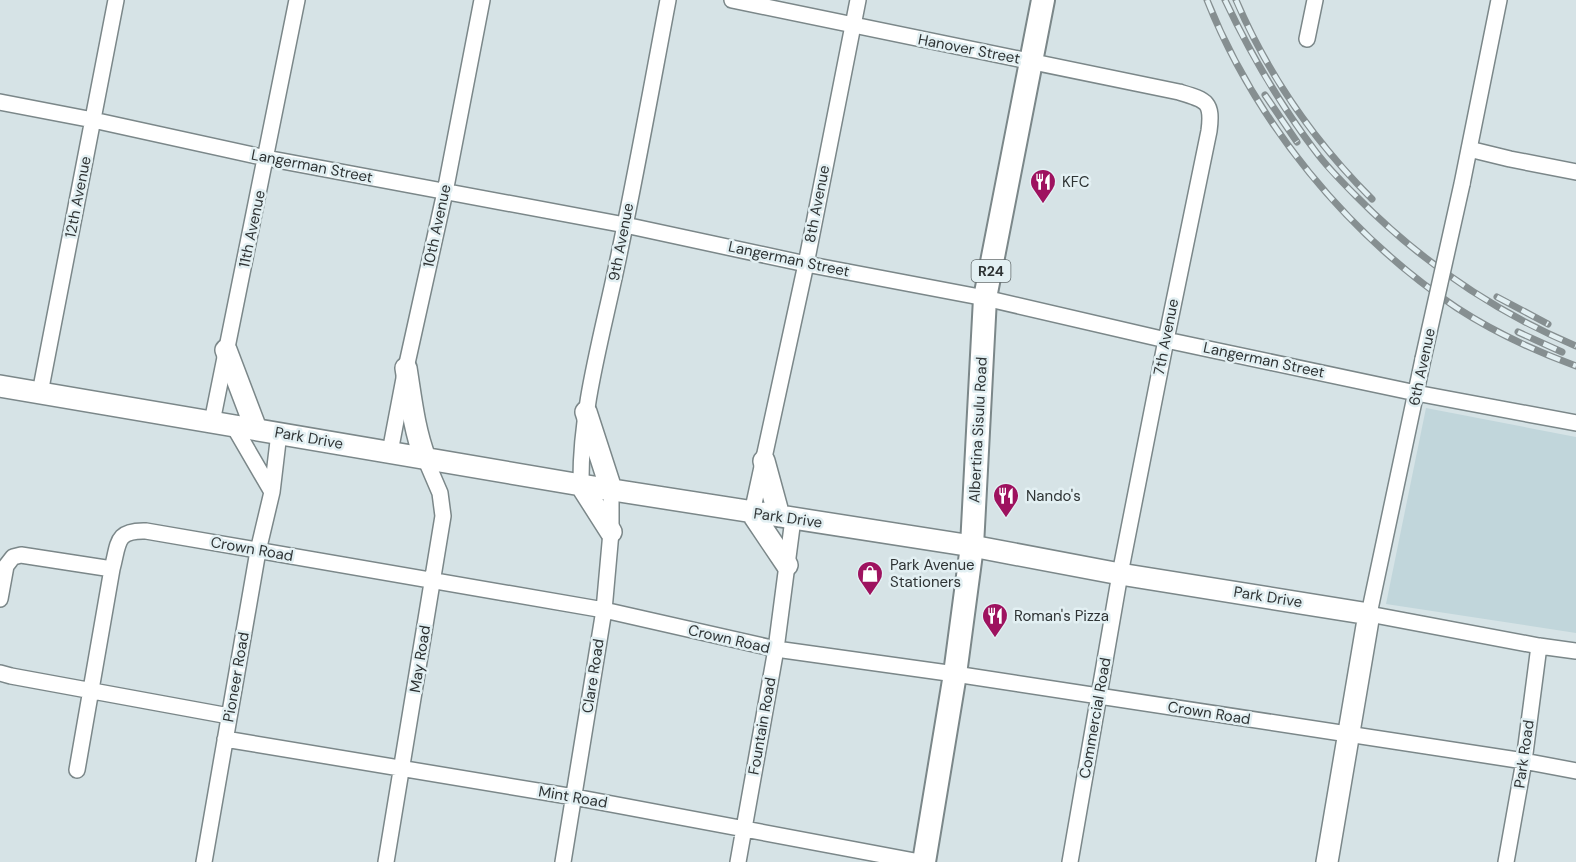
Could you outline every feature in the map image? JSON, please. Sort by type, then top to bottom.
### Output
[{"type":"main road","name":"Albertina Sisulu Road","points":[[922,862],[955,674],[972,546],[986,298],[1043,0]]},
{"type":"street","name":"12th Avenue","points":[[40,393],[116,0]]},
{"type":"street","name":"11th Avenue","points":[[212,422],[297,0]]},
{"type":"street","name":"10th Avenue","points":[[390,452],[445,192],[482,0]]},
{"type":"street","name":"9th Avenue","points":[[581,485],[586,412],[668,0]]},
{"type":"street","name":"Hanover Street","points":[[732,0],[1179,92],[1206,102]]},
{"type":"street","name":"8th Avenue","points":[[752,513],[806,264],[858,0]]},
{"type":"street","points":[[1307,39],[1315,0]]},
{"type":"street","name":"6th Avenue","points":[[1327,862],[1368,614],[1462,184],[1499,0]]},
{"type":"street","name":"Langerman Street","points":[[0,102],[266,158],[625,225],[806,264],[986,298],[1166,340],[1416,393],[1576,423]]},
{"type":"street","name":"7th Avenue","points":[[1120,574],[1209,131],[1209,109],[1206,102]]},
{"type":"street","points":[[1469,149],[1576,172]]},
{"type":"street","points":[[226,350],[256,429]]},
{"type":"street","points":[[406,368],[414,419],[425,458]]},
{"type":"street","name":"Park Drive","points":[[0,387],[752,513],[972,546],[1120,574],[1368,614],[1576,651]]},
{"type":"street","points":[[586,412],[611,489]]},
{"type":"street","points":[[233,425],[272,492]]},
{"type":"street","name":"Pioneer Road","points":[[204,862],[258,551],[272,492],[279,433]]},
{"type":"street","name":"May Road","points":[[386,862],[442,516],[438,485],[425,458]]},
{"type":"street","points":[[764,461],[786,517]]},
{"type":"street","points":[[581,485],[611,532]]},
{"type":"street","name":"Clare Road","points":[[563,862],[604,610],[611,532],[611,489]]},
{"type":"street","points":[[752,513],[787,565]]},
{"type":"street","name":"Fountain Road","points":[[738,862],[776,649],[787,565],[786,517]]},
{"type":"street","name":"Crown Road","points":[[77,770],[112,569],[120,540],[123,535],[133,531],[146,531],[604,610],[776,649],[955,674],[1524,761],[1576,771]]},
{"type":"street","points":[[0,599],[6,566],[13,557],[21,555],[112,569]]},
{"type":"street","name":"Commercial Road","points":[[1070,862],[1120,574]]},
{"type":"street","name":"Park Road","points":[[1506,862],[1524,761],[1539,646]]},
{"type":"street","points":[[0,673],[229,716]]},
{"type":"street","name":"Mint Road","points":[[225,739],[574,797],[922,862]]},
{"type":"shaded area","points":[[1426,408],[1576,437],[1576,633],[1386,604]]},
{"type":"railway","points":[[1207,0],[1227,46],[1251,90],[1279,132],[1309,172],[1378,246],[1417,279],[1485,325],[1576,366]]},
{"type":"railway","points":[[1225,0],[1255,59],[1290,115],[1321,158],[1356,196],[1405,242],[1458,282],[1515,317],[1576,346]]},
{"type":"railway","points":[[1236,0],[1263,55],[1294,106],[1331,154],[1372,199]]},
{"type":"railway","points":[[1265,95],[1297,142]]},
{"type":"railway","points":[[1497,297],[1548,324]]},
{"type":"railway","points":[[1518,332],[1562,352]]},
{"type":"place","name":"KFC","points":[[1043,205]]},
{"type":"place","name":"Nando's","points":[[1006,519]]},
{"type":"place","name":"Park Avenue Stationers","points":[[870,597]]},
{"type":"place","name":"Roman's Pizza","points":[[995,639]]}]
